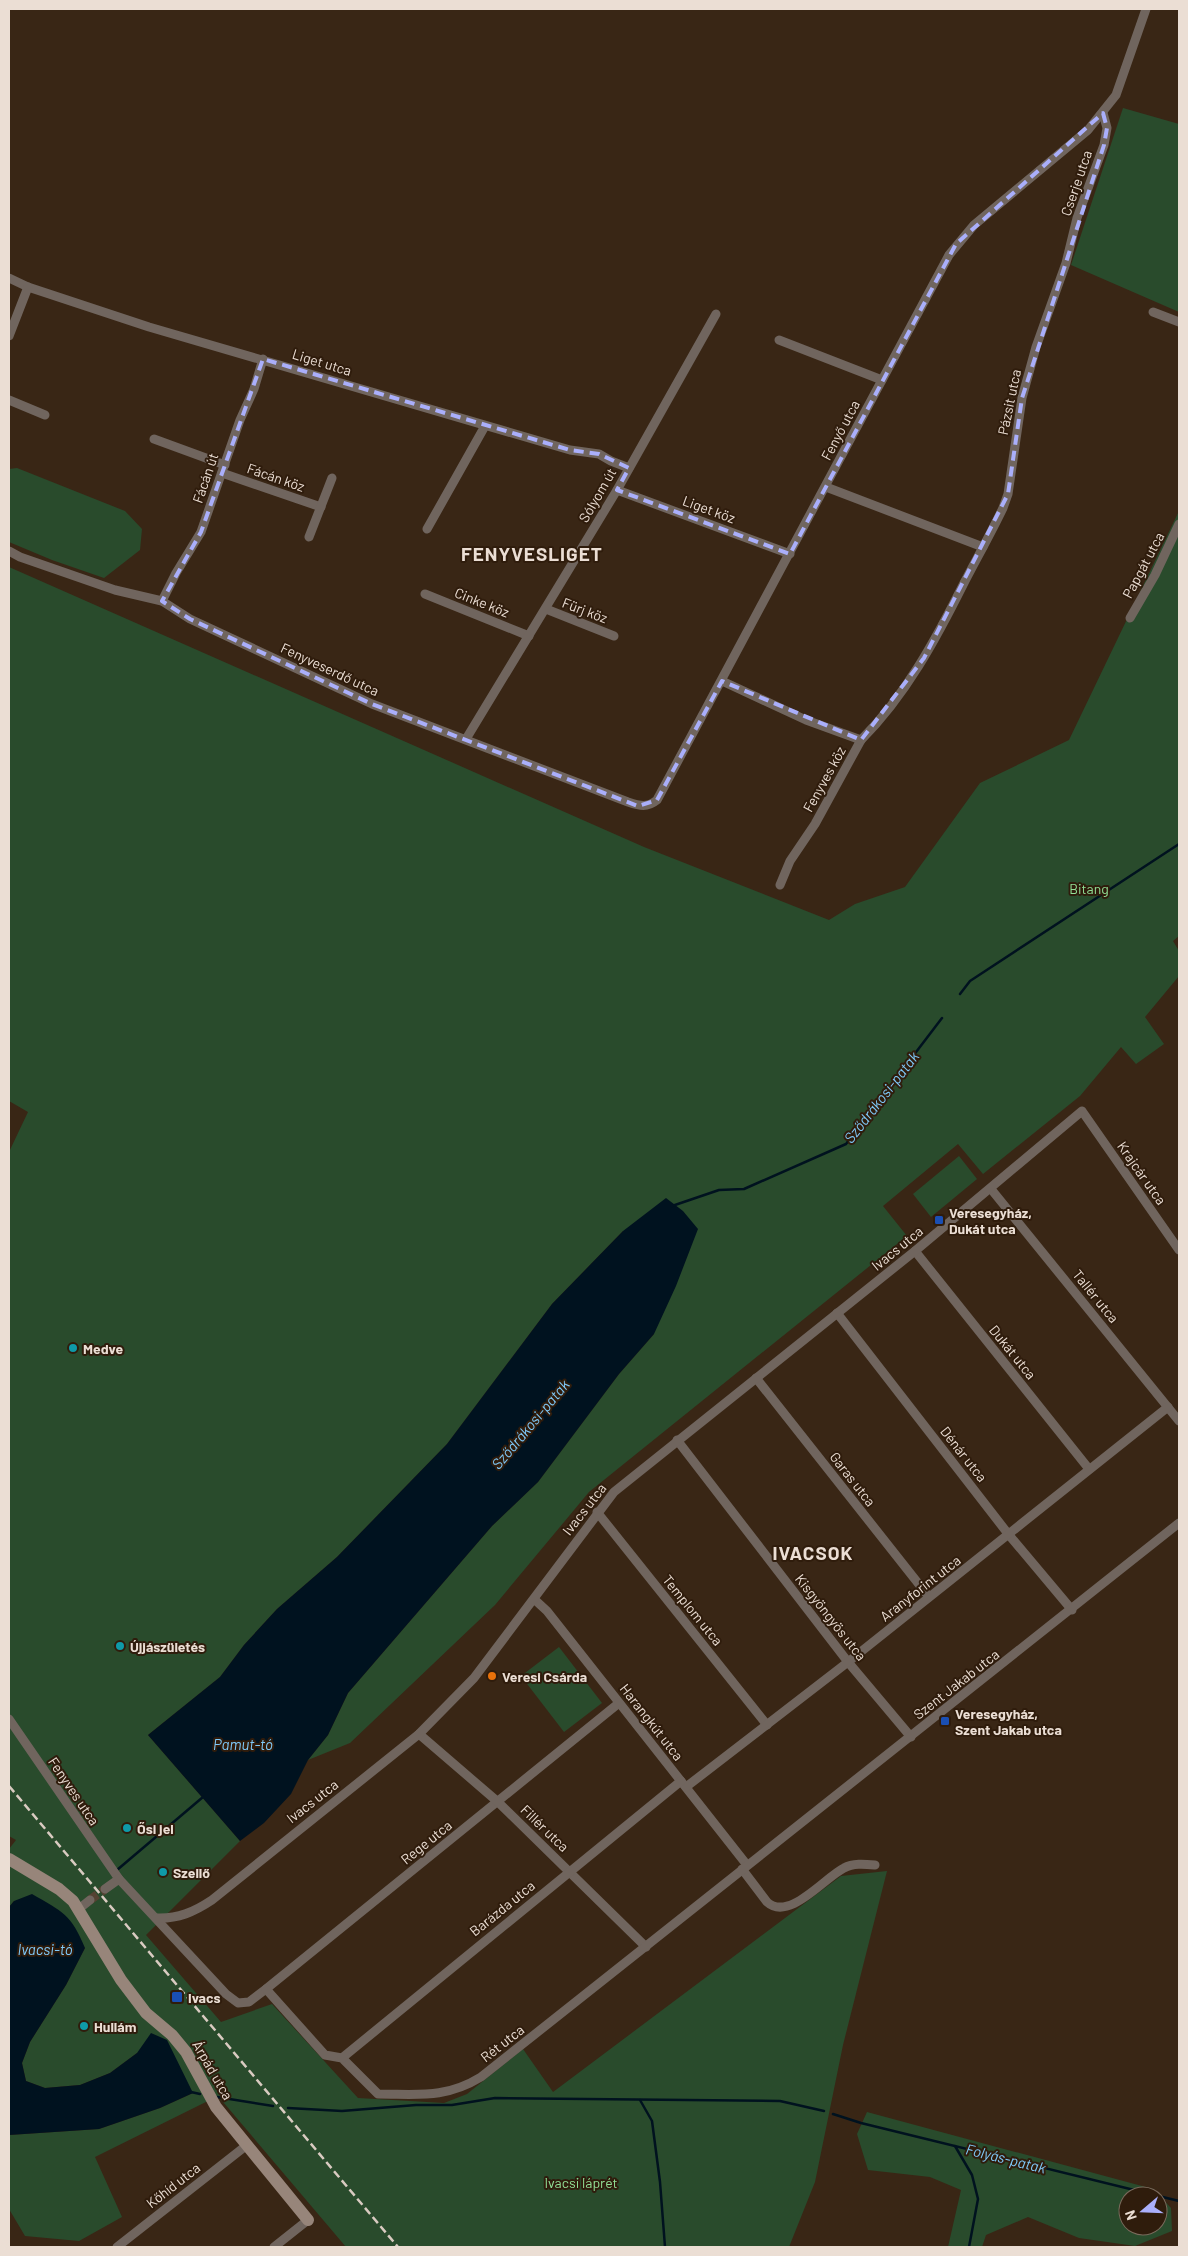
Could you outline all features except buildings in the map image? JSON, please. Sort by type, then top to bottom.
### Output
[{"type":"street","name":"Fenyő utca","points":[[642,807],[657,800],[826,487],[941,267],[956,244],[985,215],[1088,130],[1103,113],[1122,82],[1146,9]]},
{"type":"street","name":"Cserje utca","points":[[1066,263],[1077,218],[1106,136],[1107,128],[1103,113]]},
{"type":"street","name":"Pázsit utca","points":[[861,740],[893,703],[924,658],[1003,508],[1008,494],[1022,398],[1036,347],[1066,263]]},
{"type":"street","name":"Liget utca","points":[[9,278],[28,287],[149,327],[570,450],[600,454],[611,461],[629,468]]},
{"type":"street","points":[[9,336],[28,287]]},
{"type":"street","points":[[1153,312],[1179,322]]},
{"type":"street","name":"Sólyom út","points":[[466,738],[617,490],[716,314]]},
{"type":"street","points":[[779,340],[882,380]]},
{"type":"street","name":"Fácán út","points":[[162,601],[176,573],[201,532],[240,420],[254,389],[263,359]]},
{"type":"street","points":[[9,400],[45,415]]},
{"type":"street","points":[[427,529],[485,426]]},
{"type":"street","name":"Fácán köz","points":[[154,439],[223,469],[321,507]]},
{"type":"street","points":[[309,537],[332,478]]},
{"type":"street","points":[[826,487],[983,547]]},
{"type":"street","name":"Liget köz","points":[[617,490],[790,554]]},
{"type":"street","name":"Papgát utca","points":[[1130,618],[1155,575],[1179,524]]},
{"type":"street","name":"Fenyveserdő utca","points":[[9,551],[20,557],[115,590],[162,601],[190,619],[372,704],[466,738],[642,807]]},
{"type":"street","name":"Cinke köz","points":[[425,594],[529,636]]},
{"type":"street","name":"Fürj köz","points":[[546,609],[614,636]]},
{"type":"street","name":"Fenyves köz","points":[[722,682],[806,720],[861,740],[815,824],[790,861],[780,885]]},
{"type":"street","name":"Ivacs utca","points":[[156,1918],[178,1917],[199,1909],[212,1900],[419,1734],[474,1678],[597,1512],[614,1492],[992,1189],[1082,1111]]},
{"type":"street","name":"Krajcár utca","points":[[1082,1111],[1179,1250]]},
{"type":"street","name":"Tallér utca","points":[[992,1189],[1179,1421]]},
{"type":"street","name":"Dukát utca","points":[[915,1251],[1089,1469]]},
{"type":"street","name":"Dénár utca","points":[[837,1313],[1009,1535],[1072,1610]]},
{"type":"street","name":"Garas utca","points":[[756,1378],[929,1598]]},
{"type":"street","name":"Aranyforint utca","points":[[683,1784],[767,1725],[1168,1407]]},
{"type":"street","name":"Kisgyöngyös utca","points":[[677,1440],[848,1662],[911,1737]]},
{"type":"street","name":"Templom utca","points":[[597,1512],[767,1725]]},
{"type":"street","name":"Szent Jakab utca","points":[[744,1867],[1072,1610],[1179,1523]]},
{"type":"street","name":"Harangkút utca","points":[[534,1599],[547,1611],[683,1784],[772,1907],[782,1908],[795,1904],[843,1868],[854,1864],[875,1865]]},
{"type":"street","name":"Rege utca","points":[[249,2002],[619,1703]]},
{"type":"street","name":"Fenyves utca","points":[[9,1719],[119,1879],[226,1994],[238,2003],[249,2002]]},
{"type":"street","name":"Fillér utca","points":[[419,1734],[498,1802],[570,1870],[646,1947]]},
{"type":"street","name":"Barázda utca","points":[[342,2058],[570,1870],[683,1784]]},
{"type":"street","name":"Árpád utca","points":[[9,1859],[59,1889],[80,1908],[105,1956],[121,1980],[146,2013],[180,2043],[194,2064],[209,2097],[308,2220]]},
{"type":"street","name":"Rét utca","points":[[266,1989],[325,2056],[342,2058],[378,2094],[440,2094],[463,2088],[481,2077],[744,1867]]},
{"type":"street","points":[[105,1889],[119,1879]]},
{"type":"street","points":[[80,1908],[90,1900]]},
{"type":"street","name":"Kőhíd utca","points":[[116,2247],[247,2145]]},
{"type":"street","points":[[274,2247],[308,2220]]},
{"type":"highlighted area","points":[[1103,113],[1107,128],[1104,145],[1022,398],[1008,494],[924,658],[861,740],[722,681],[657,800],[638,806],[372,704],[190,619],[162,601],[201,532],[263,359],[570,450],[599,454],[629,468],[617,490],[790,554],[956,244]]},
{"type":"green space","points":[[1123,108],[1179,124],[1179,312],[1071,265]]},
{"type":"green space","points":[[17,468],[125,511],[142,529],[140,550],[104,578],[52,560],[9,542],[9,469]]},
{"type":"green space","points":[[1179,511],[1179,936],[1173,941],[1179,951],[1179,976],[1145,1017],[1164,1044],[1136,1064],[1121,1047],[1080,1096],[983,1174],[958,1144],[883,1206],[907,1236],[589,1492],[495,1605],[350,1743],[308,1760],[328,1735],[348,1693],[492,1526],[538,1482],[619,1374],[654,1334],[623,1231],[552,1304],[447,1444],[337,1557],[277,1609],[244,1645],[220,1677],[148,1735],[240,1841],[146,1935],[221,2022],[272,2004],[358,2098],[444,2103],[467,2094],[523,2049],[553,2092],[841,1876],[887,1871],[843,2045],[815,2182],[789,2247],[346,2247],[218,2096],[95,2157],[122,2217],[79,2241],[25,2236],[9,2209],[9,2135],[99,2129],[160,2108],[193,2093],[137,2053],[110,2073],[80,2085],[45,2088],[26,2081],[22,2063],[30,2042],[66,1985],[85,1948],[14,1901],[9,1907],[9,1849],[16,1840],[9,1836],[9,1152],[28,1112],[9,1101],[9,567],[644,847],[829,920],[855,904],[905,887],[980,783],[1069,740]]},
{"type":"green space","points":[[959,1156],[977,1179],[931,1217],[913,1194]]},
{"type":"green space","points":[[559,1647],[602,1703],[564,1732],[521,1676]]},
{"type":"green space","points":[[867,2112],[1142,2186],[1118,2186],[1118,2236],[1160,2236],[1135,2246],[1079,2238],[1028,2217],[986,2235],[982,2247],[948,2247],[961,2190],[930,2177],[868,2170],[857,2134]]},
{"type":"green space","points":[[1168,2205],[1171,2208],[1172,2231],[1168,2233]]},
{"type":"water","name":"Pamut-tó","points":[[666,1198],[683,1211],[698,1229],[676,1286],[654,1334],[619,1374],[538,1482],[492,1526],[348,1693],[328,1735],[308,1760],[291,1794],[264,1823],[240,1841],[148,1735],[220,1677],[244,1645],[277,1609],[337,1557],[447,1444],[552,1304],[623,1231]]},
{"type":"water","name":"Ivacsi-tó","points":[[32,1894],[65,1915],[75,1928],[85,1948],[66,1985],[30,2042],[22,2063],[26,2081],[45,2088],[80,2085],[110,2073],[137,2053],[151,2033],[167,2040],[193,2093],[160,2108],[99,2129],[9,2135],[9,1907],[14,1901]]},
{"type":"waterway","name":"Sződrákosi-patak","points":[[960,994],[970,981],[1179,844]]},
{"type":"waterway","name":"Sződrákosi-patak","points":[[672,1206],[719,1190],[744,1189],[846,1144],[942,1018]]},
{"type":"waterway","name":"Sződrákosi-patak","points":[[117,1870],[203,1797]]},
{"type":"waterway","points":[[191,2092],[200,2094]]},
{"type":"waterway","points":[[217,2097],[273,2106]]},
{"type":"waterway","points":[[288,2108],[342,2111],[416,2105],[452,2105],[495,2098],[780,2101],[824,2111]]},
{"type":"waterway","points":[[640,2100],[652,2121],[660,2182],[665,2247]]},
{"type":"waterway","name":"Folyás-patak","points":[[833,2114],[861,2123],[1179,2201]]},
{"type":"waterway","points":[[955,2146],[972,2175],[978,2199],[969,2247]]},
{"type":"tunnel","points":[[90,1900],[105,1889]]},
{"type":"railway","points":[[9,1786],[398,2247]]},
{"type":"place","name":"Veresegyház, Dukát utca","points":[[939,1220]]},
{"type":"place","name":"Medve","points":[[73,1348]]},
{"type":"place","name":"Újjászületés","points":[[120,1646]]},
{"type":"place","name":"Veresi Csárda","points":[[492,1676]]},
{"type":"place","name":"Veresegyház, Szent Jakab utca","points":[[945,1721]]},
{"type":"place","name":"Ősi jel","points":[[127,1828]]},
{"type":"place","name":"Szellő","points":[[163,1872]]},
{"type":"place","name":"Ivacs","points":[[177,1997]]},
{"type":"place","name":"Hullám","points":[[84,2026]]},
{"type":"district","name":"FENYVESLIGET","points":[[532,553]]},
{"type":"district","name":"IVACSOK","points":[[813,1552]]},
{"type":"park label","name":"Bitang","points":[[1089,888]]},
{"type":"park label","name":"Ivacsi láprét","points":[[581,2182]]}]
